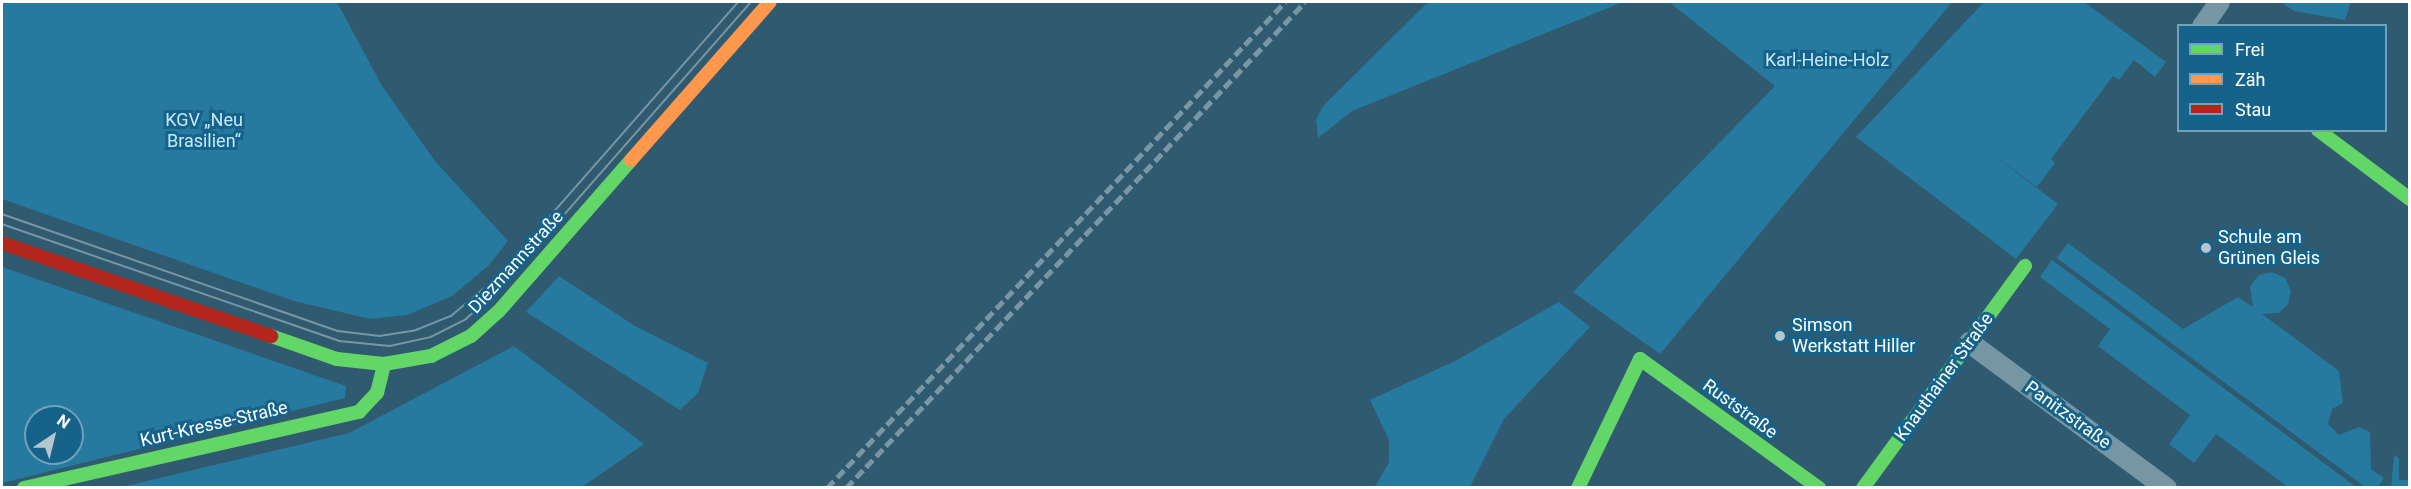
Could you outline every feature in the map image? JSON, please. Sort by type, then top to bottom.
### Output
[{"type":"street","name":"Diezmannstraße","points":[[2,243],[314,352],[384,364],[443,351],[493,317],[770,2]]},
{"type":"street","points":[[2204,24],[2220,2]]},
{"type":"street","points":[[2321,132],[2409,199]]},
{"type":"street","name":"Knauthainer Straße","points":[[1863,488],[2025,266]]},
{"type":"street","name":"Panitzstraße","points":[[1969,342],[2166,488]]},
{"type":"street","name":"Ruststraße","points":[[1578,488],[1640,359],[1819,488]]},
{"type":"street","name":"Kurt-Kresse-Straße","points":[[24,488],[358,412],[377,393],[384,364]]},
{"type":"green space","name":"KGV „Neu Brasilien“","points":[[2,2],[337,2],[382,86],[435,161],[508,241],[489,265],[452,296],[407,315],[370,319],[294,301],[2,199]]},
{"type":"green space","points":[[1428,2],[1623,2],[1352,111],[1318,138],[1316,120],[1323,106]]},
{"type":"green space","name":"Karl-Heine-Holz","points":[[1669,2],[1952,2],[1660,354],[1573,292],[1775,86]]},
{"type":"green space","points":[[1984,2],[2084,2],[2166,62],[2155,77],[2134,60],[2119,80],[2113,76],[2051,159],[2055,163],[2037,187],[1987,150],[2058,204],[2016,259],[1856,137]]},
{"type":"green space","points":[[2281,2],[2351,2],[2345,20],[2294,11]]},
{"type":"green space","points":[[2068,243],[2183,329],[2238,297],[2253,307],[2250,286],[2259,275],[2272,272],[2285,278],[2291,291],[2288,304],[2279,313],[2262,314],[2339,371],[2343,403],[2332,409],[2328,424],[2339,435],[2359,427],[2370,432],[2371,469],[2384,478],[2378,487],[2365,487],[2057,258]]},
{"type":"green space","points":[[2052,260],[2356,487],[2288,487],[2216,434],[2194,463],[2169,444],[2190,415],[2098,346],[2110,329],[2040,277]]},
{"type":"green space","points":[[2,267],[346,386],[345,398],[84,463],[84,405],[24,405],[24,465],[75,465],[2,483]]},
{"type":"green space","points":[[559,276],[635,326],[708,363],[698,393],[680,410],[526,312]]},
{"type":"green space","points":[[1559,302],[1590,327],[1504,419],[1470,487],[1375,487],[1389,462],[1389,440],[1370,400],[1455,361]]},
{"type":"green space","points":[[514,346],[644,444],[582,487],[122,487],[349,433]]},
{"type":"green space","points":[[2394,455],[2399,458],[2399,480],[2409,480],[2409,487],[2391,487]]},
{"type":"tram line","points":[[2,214],[338,331],[380,336],[416,330],[451,316],[494,280],[738,2]]},
{"type":"tram line","points":[[2,224],[339,341],[390,346],[431,337],[466,319],[498,290],[751,2]]},
{"type":"railway","points":[[827,488],[1285,2]]},
{"type":"railway","points":[[846,488],[1305,2]]},
{"type":"traffic: fast","points":[[2321,132],[2410,199]]},
{"type":"traffic: fast","points":[[271,336],[337,359],[384,364],[431,356],[471,336],[498,312],[631,160]]},
{"type":"traffic: fast","points":[[1863,488],[2025,266]]},
{"type":"traffic: fast","points":[[1578,488],[1640,359],[1819,488]]},
{"type":"traffic: fast","points":[[24,488],[359,412],[377,393],[384,364]]},
{"type":"traffic: slow","points":[[631,160],[770,2]]},
{"type":"traffic: jam","points":[[2,243],[271,336]]},
{"type":"place","name":"Schule am Grünen Gleis","points":[[2206,248]]},
{"type":"place","name":"Simson Werkstatt Hiller","points":[[1780,336]]}]
